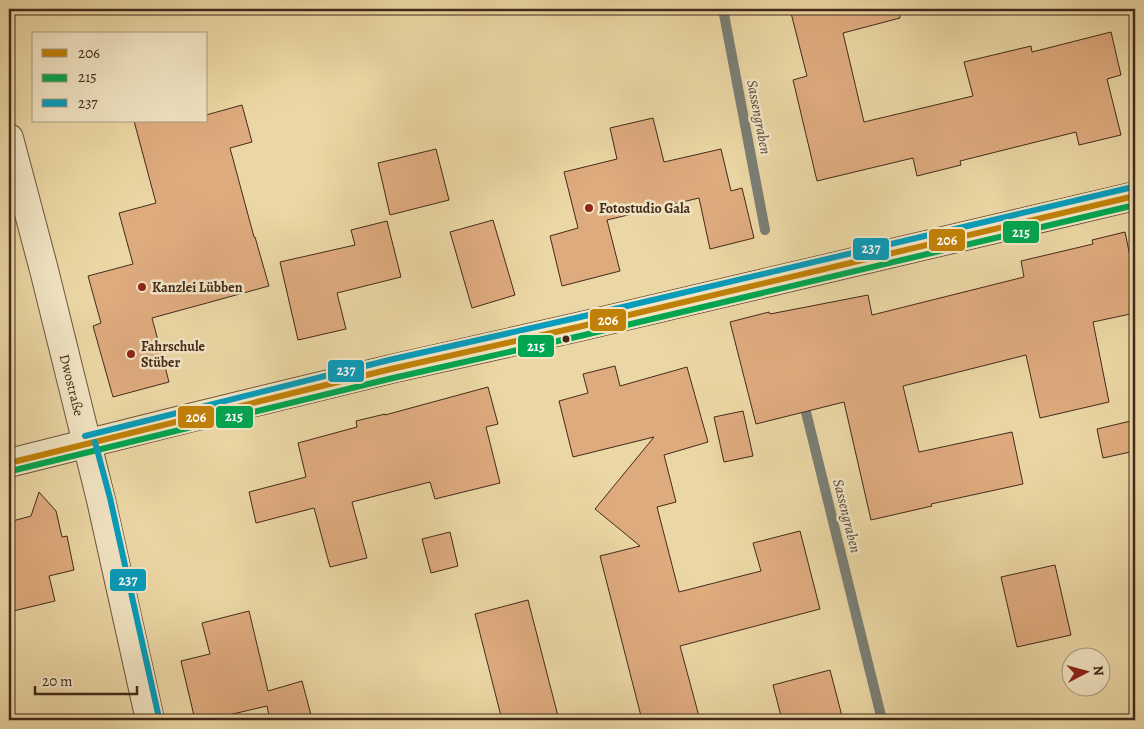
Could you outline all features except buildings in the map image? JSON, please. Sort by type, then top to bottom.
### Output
[{"type":"street","name":"Dwostraße","points":[[9,138],[101,500],[150,720]]},
{"type":"street","points":[[9,463],[391,369],[1135,196]]},
{"type":"waterway","name":"Sassengraben","points":[[723,9],[765,230]]},
{"type":"waterway","name":"Sassengraben","points":[[803,400],[882,720]]},
{"type":"transit line","name":"237","points":[[85,436],[389,360],[1133,187]]},
{"type":"transit line","name":"206","points":[[9,463],[391,369],[1135,196]]},
{"type":"transit line","name":"215","points":[[11,471],[393,378],[580,336],[1135,205]]},
{"type":"transit line","name":"237","points":[[95,442],[110,498],[159,718]]},
{"type":"place","name":"Fotostudio Gala","points":[[589,208]]},
{"type":"place","name":"Kanzlei Lübben","points":[[142,287]]},
{"type":"place","name":"Fahrschule Stüber","points":[[131,354]]}]
